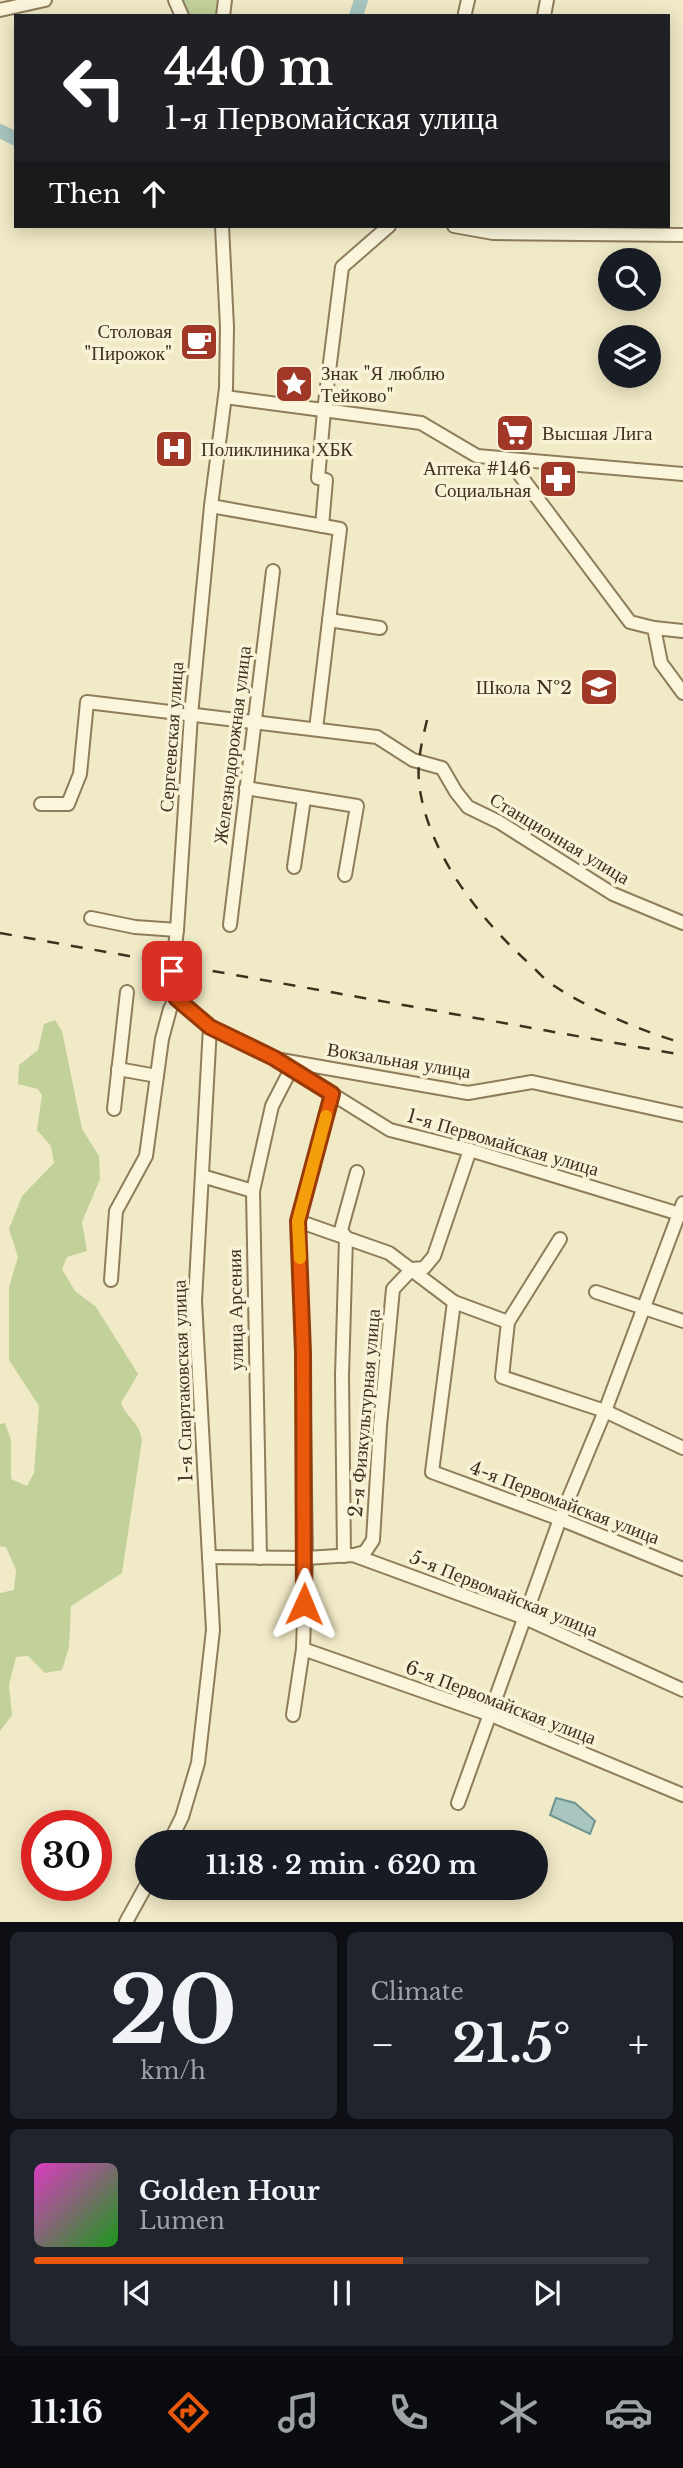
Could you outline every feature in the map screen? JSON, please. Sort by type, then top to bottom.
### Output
[{"type":"street","points":[[0,10],[45,0]]},
{"type":"street","name":"Сергеевская улица","points":[[176,998],[172,971],[191,715],[211,506],[225,397],[227,327],[222,228]]},
{"type":"street","points":[[321,526],[327,480],[318,478],[342,267],[387,228]]},
{"type":"street","points":[[465,228],[493,233],[683,235]]},
{"type":"street","points":[[225,397],[421,424],[477,456],[683,474]]},
{"type":"street","points":[[508,459],[630,622],[683,631]]},
{"type":"street","points":[[211,506],[340,529],[316,729]]},
{"type":"street","name":"Железнодорожная улица","points":[[230,925],[273,571]]},
{"type":"street","points":[[329,620],[380,628]]},
{"type":"street","points":[[654,628],[661,663],[683,693]]},
{"type":"street","name":"Станционная улица","points":[[41,804],[68,804],[80,774],[87,702],[377,737],[413,760],[442,768],[468,807],[499,822],[613,894],[683,923]]},
{"type":"street","points":[[246,788],[357,806],[345,875]]},
{"type":"street","points":[[294,867],[304,799]]},
{"type":"street","points":[[91,918],[135,927],[177,930]]},
{"type":"street","points":[[114,1109],[127,992]]},
{"type":"street","points":[[111,1280],[116,1211],[146,1156],[162,1039],[170,1009],[176,998],[210,1027]]},
{"type":"street","name":"1-я Первомайская улица","points":[[210,1027],[274,1058],[390,1130],[681,1210]]},
{"type":"street","name":"1-я Спартаковская улица","points":[[176,1830],[198,1763],[213,1630],[195,1301],[210,1027]]},
{"type":"street","name":"Вокзальная улица","points":[[274,1058],[468,1093],[532,1082],[683,1115]]},
{"type":"street","points":[[118,1069],[157,1076]]},
{"type":"street","name":"улица Арсения","points":[[260,1558],[253,1191],[272,1106],[291,1069]]},
{"type":"street","points":[[293,1715],[303,1649],[306,1558],[298,1221],[332,1094]]},
{"type":"street","name":"2-я Физкультурная улица","points":[[349,1555],[365,1552],[373,1540],[393,1289],[412,1269],[424,1268],[435,1256],[470,1150]]},
{"type":"street","points":[[349,1555],[342,1376],[346,1238],[341,1230],[357,1172]]},
{"type":"street","points":[[202,1176],[253,1191]]},
{"type":"street","points":[[458,1803],[560,1519],[605,1411],[681,1210]]},
{"type":"street","points":[[298,1221],[388,1253],[454,1302],[509,1322]]},
{"type":"street","points":[[560,1239],[509,1322],[502,1377],[605,1411],[683,1448]]},
{"type":"street","points":[[596,1292],[683,1321]]},
{"type":"street","name":"4-я Первомайская улица","points":[[454,1302],[432,1472],[560,1519],[683,1569]]},
{"type":"street","name":"5-я Первомайская улица","points":[[209,1557],[306,1558],[349,1555],[525,1618],[683,1690]]},
{"type":"street","name":"6-я Первомайская улица","points":[[303,1649],[491,1715],[683,1795]]},
{"type":"street","points":[[125,1922],[138,1900]]},
{"type":"green space","points":[[183,0],[218,0],[217,14],[188,14]]},
{"type":"green space","points":[[55,1020],[62,1031],[82,1129],[99,1156],[100,1179],[82,1222],[87,1251],[67,1257],[62,1269],[75,1291],[96,1307],[138,1374],[121,1403],[138,1428],[142,1440],[122,1573],[71,1606],[69,1647],[62,1670],[45,1673],[28,1656],[16,1657],[9,1685],[12,1715],[0,1731],[0,1593],[14,1590],[16,1570],[6,1547],[0,1546],[0,1424],[5,1423],[11,1440],[11,1479],[27,1486],[34,1473],[39,1406],[9,1360],[9,1287],[18,1257],[9,1229],[22,1196],[54,1163],[51,1146],[37,1130],[42,1095],[38,1089],[18,1084],[19,1065],[38,1050],[44,1024]]},
{"type":"water","points":[[556,1798],[575,1803],[595,1821],[590,1834],[550,1815]]},
{"type":"waterway","points":[[357,14],[361,0]]},
{"type":"waterway","points":[[0,131],[14,138]]},
{"type":"railway","points":[[427,720],[419,767],[424,809],[445,860],[476,907],[513,948],[553,985],[617,1019],[683,1043]]},
{"type":"railway","points":[[0,933],[683,1055]]},
{"type":"slow traffic","points":[[300,1258],[298,1221],[326,1116]]},
{"type":"place","name":"Столовая \"Пирожок\"","points":[[199,342]]},
{"type":"place","name":"Знак \"Я люблю Тейково\"","points":[[294,384]]},
{"type":"place","name":"Высшая Лига","points":[[515,433]]},
{"type":"place","name":"Поликлиника ХБК","points":[[174,449]]},
{"type":"place","name":"Аптека #146 Социальная","points":[[558,479]]},
{"type":"place","name":"Школа №2","points":[[599,687]]},
{"type":"route","points":[[172,971],[176,998],[210,1027],[274,1058],[332,1094],[298,1221],[303,1353],[306,1558],[304,1604]]}]
